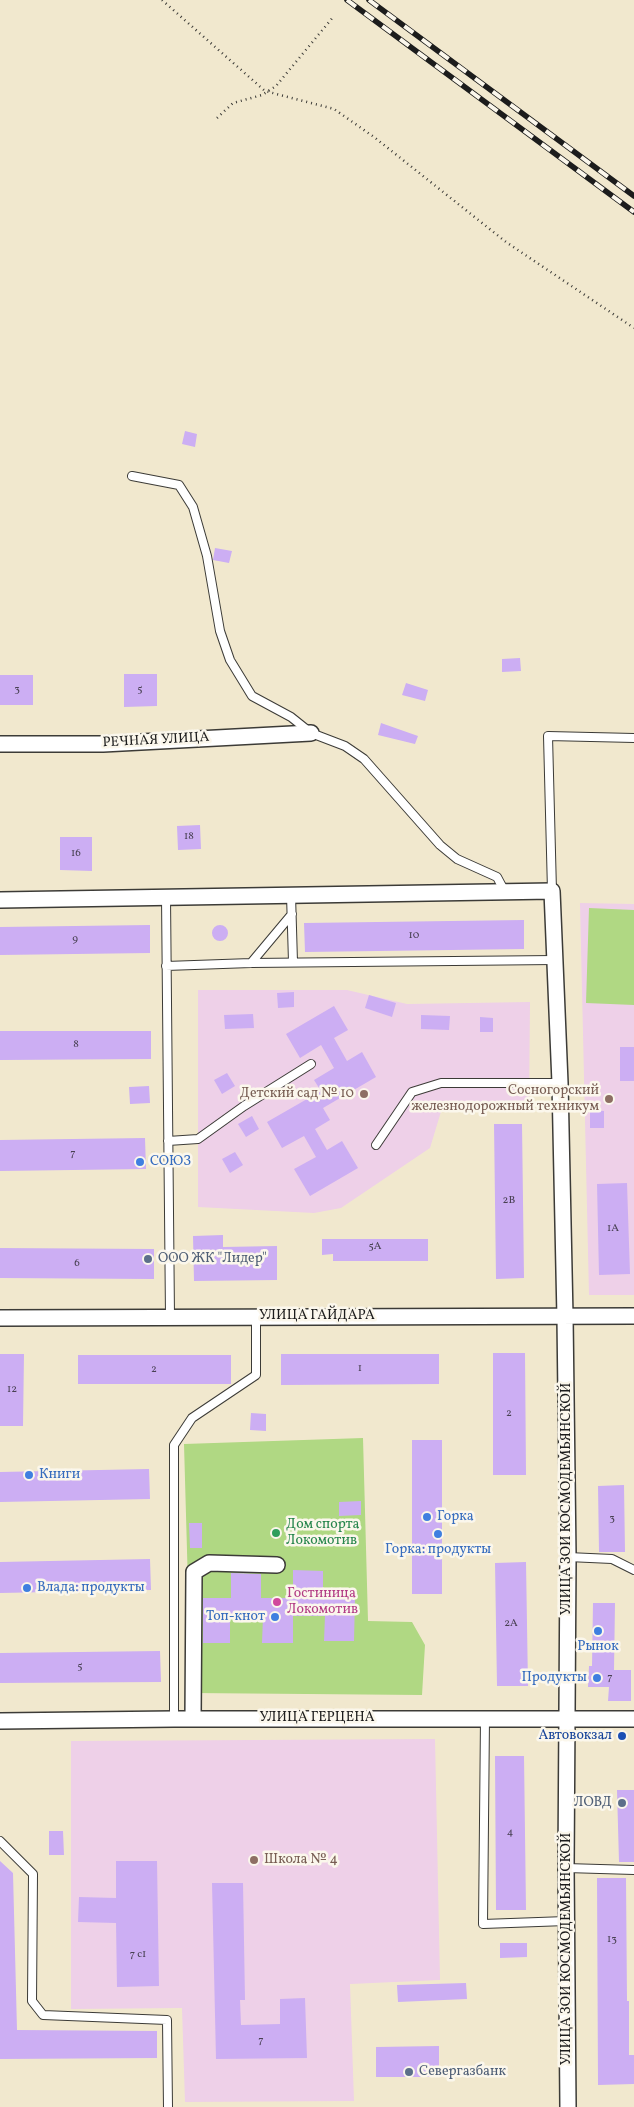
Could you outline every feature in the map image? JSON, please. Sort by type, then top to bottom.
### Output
[{"type":"street","name":"РЕЧНАЯ УЛИЦА","points":[[0,744],[103,744],[311,733]]},
{"type":"street","points":[[0,900],[552,891]]},
{"type":"street","name":"УЛИЦА ЗОИ КОСМОДЕМЬЯНСКОЙ","points":[[552,891],[560,1083],[565,1317],[568,1557],[566,1868],[568,2107]]},
{"type":"street","name":"УЛИЦА ГАЙДАРА","points":[[0,1318],[634,1316]]},
{"type":"street","points":[[193,1719],[194,1572],[209,1563],[277,1565]]},
{"type":"street","name":"УЛИЦА ГЕРЦЕНА","points":[[0,1721],[634,1719]]},
{"type":"lane","points":[[132,476],[179,485],[193,506],[207,556],[220,631],[230,660],[252,696],[291,717],[311,733],[345,746],[364,759],[440,845],[457,860],[497,877],[504,892]]},
{"type":"lane","points":[[552,891],[548,736],[634,738]]},
{"type":"lane","points":[[291,895],[293,962]]},
{"type":"lane","points":[[166,897],[170,1317]]},
{"type":"lane","points":[[251,963],[292,914]]},
{"type":"lane","points":[[166,966],[293,962],[555,960]]},
{"type":"lane","points":[[168,1141],[198,1139],[244,1106],[312,1064]]},
{"type":"lane","points":[[376,1145],[412,1092],[441,1083],[560,1083]]},
{"type":"lane","points":[[174,1719],[174,1445],[192,1418],[256,1376],[256,1316]]},
{"type":"lane","points":[[568,1557],[612,1559],[634,1570]]},
{"type":"lane","points":[[485,1718],[483,1924],[566,1921]]},
{"type":"lane","points":[[0,1840],[33,1874],[32,2001],[43,2015],[167,2020],[168,2107]]},
{"type":"lane","points":[[566,1868],[634,1870]]},
{"type":"path","points":[[162,0],[265,91],[334,109],[374,137],[506,242],[634,328]]},
{"type":"path","points":[[217,118],[233,103],[262,94],[276,86],[334,16]]},
{"type":"shaded area","name":"Сосногорский железнодорожный техникум","points":[[580,903],[634,904],[634,1295],[589,1295]]},
{"type":"shaded area","name":"Детский сад № 10","points":[[198,990],[347,990],[407,1004],[530,1002],[529,1106],[443,1105],[430,1148],[341,1208],[314,1213],[198,1207]]},
{"type":"shaded area","name":"Школа № 4","points":[[435,1739],[440,1980],[350,1984],[354,2101],[185,2102],[182,2008],[71,2009],[71,1741]]},
{"type":"green space","points":[[589,908],[634,910],[634,1005],[586,1003]]},
{"type":"green space","name":"Дом спорта Локомотив","points":[[363,1438],[368,1621],[412,1622],[425,1645],[422,1695],[191,1693],[184,1444]]},
{"type":"building","points":[[185,431],[197,434],[195,447],[182,444]]},
{"type":"building","points":[[215,548],[232,551],[229,563],[213,560]]},
{"type":"building","points":[[520,658],[521,671],[502,672],[502,659]]},
{"type":"building","points":[[124,674],[157,674],[157,706],[124,707]]},
{"type":"building","points":[[0,675],[33,675],[33,705],[0,705]]},
{"type":"building","points":[[406,683],[428,690],[425,701],[402,695]]},
{"type":"building","points":[[381,723],[418,736],[415,744],[378,735]]},
{"type":"building","points":[[200,825],[201,849],[178,850],[177,826]]},
{"type":"building","points":[[60,837],[92,837],[92,871],[60,870]]},
{"type":"building","points":[[524,920],[524,949],[305,952],[304,923]]},
{"type":"building","points":[[150,925],[150,953],[0,955],[0,927]]},
{"type":"building","points":[[220,925],[226,927],[228,933],[226,939],[220,941],[214,939],[212,933],[214,927]]},
{"type":"building","points":[[294,992],[294,1007],[278,1008],[277,993]]},
{"type":"building","points":[[369,995],[396,1003],[392,1017],[365,1008]]},
{"type":"building","points":[[334,1006],[348,1030],[334,1038],[347,1061],[362,1052],[376,1077],[323,1108],[330,1120],[315,1129],[327,1150],[342,1141],[358,1168],[310,1196],[294,1169],[316,1157],[304,1136],[282,1148],[267,1122],[321,1091],[314,1080],[334,1068],[321,1045],[300,1058],[286,1034]]},
{"type":"building","points":[[253,1014],[254,1028],[225,1029],[224,1015]]},
{"type":"building","points":[[421,1015],[450,1016],[449,1030],[421,1029]]},
{"type":"building","points":[[480,1017],[493,1018],[493,1032],[480,1032]]},
{"type":"building","points":[[0,1031],[151,1031],[151,1059],[0,1060]]},
{"type":"building","points":[[620,1047],[634,1047],[634,1081],[620,1081]]},
{"type":"building","points":[[227,1073],[235,1086],[222,1094],[214,1080]]},
{"type":"building","points":[[149,1086],[150,1103],[130,1104],[129,1087]]},
{"type":"building","points":[[590,1110],[604,1111],[604,1128],[590,1128]]},
{"type":"building","points":[[252,1116],[259,1129],[246,1137],[238,1124]]},
{"type":"building","points":[[494,1124],[522,1124],[524,1278],[496,1279]]},
{"type":"building","points":[[145,1138],[146,1169],[0,1171],[0,1140]]},
{"type":"building","points":[[235,1152],[243,1165],[230,1173],[222,1159]]},
{"type":"building","points":[[627,1183],[630,1274],[599,1275],[597,1184]]},
{"type":"building","points":[[223,1235],[223,1247],[277,1246],[277,1280],[194,1281],[193,1236]]},
{"type":"building","points":[[322,1239],[428,1239],[428,1261],[333,1261],[333,1254],[322,1255]]},
{"type":"building","points":[[0,1248],[154,1249],[154,1279],[0,1278]]},
{"type":"building","points":[[493,1353],[525,1353],[526,1475],[493,1475]]},
{"type":"building","points":[[0,1354],[24,1354],[23,1426],[0,1426]]},
{"type":"building","points":[[281,1354],[439,1354],[439,1384],[281,1385]]},
{"type":"building","points":[[78,1355],[231,1355],[231,1384],[78,1384]]},
{"type":"building","points":[[251,1413],[266,1414],[266,1431],[250,1430]]},
{"type":"building","points":[[412,1440],[442,1440],[442,1594],[412,1594]]},
{"type":"building","points":[[149,1469],[150,1499],[0,1502],[0,1472]]},
{"type":"building","points":[[624,1485],[625,1552],[599,1552],[598,1486]]},
{"type":"building","points":[[361,1501],[361,1515],[339,1516],[339,1502]]},
{"type":"building","points":[[189,1523],[202,1523],[202,1548],[190,1548]]},
{"type":"building","points":[[150,1559],[151,1590],[0,1593],[0,1562]]},
{"type":"building","points":[[526,1562],[528,1686],[497,1686],[495,1563]]},
{"type":"building","points":[[293,1570],[323,1571],[323,1598],[355,1598],[354,1641],[324,1641],[325,1616],[293,1616],[293,1643],[262,1643],[263,1616],[230,1615],[230,1643],[203,1643],[203,1598],[231,1598],[231,1573],[261,1574],[261,1598],[293,1598]]},
{"type":"building","points":[[593,1603],[615,1603],[614,1670],[631,1670],[631,1701],[608,1701],[609,1687],[588,1687],[589,1666],[592,1666]]},
{"type":"building","points":[[160,1651],[161,1682],[0,1683],[0,1653]]},
{"type":"building","points":[[495,1756],[524,1756],[526,1910],[496,1910]]},
{"type":"building","points":[[617,1790],[634,1790],[634,1862],[619,1862]]},
{"type":"building","points":[[49,1831],[63,1831],[64,1855],[49,1855]]},
{"type":"building","points":[[0,1861],[13,1873],[17,2030],[157,2031],[157,2058],[0,2059]]},
{"type":"building","points":[[116,1861],[157,1861],[159,1986],[117,1987],[116,1923],[78,1922],[79,1897],[116,1898]]},
{"type":"building","points":[[597,1878],[626,1878],[629,2055],[634,2055],[634,2084],[598,2085]]},
{"type":"building","points":[[212,1883],[243,1883],[245,2000],[240,2000],[241,2025],[280,2024],[280,1999],[305,1998],[307,2058],[216,2059]]},
{"type":"building","points":[[500,1943],[527,1943],[527,1957],[500,1958]]},
{"type":"building","points":[[466,1983],[467,1999],[398,2002],[397,1985]]},
{"type":"building","points":[[439,2046],[439,2077],[376,2077],[376,2047]]},
{"type":"railway","points":[[347,0],[634,212]]},
{"type":"railway","points":[[369,0],[634,196]]},
{"type":"place","name":"Детский сад № 10","points":[[364,1094]]},
{"type":"place","name":"Сосногорский железнодорожный техникум","points":[[609,1099]]},
{"type":"place","name":"СОЮЗ","points":[[140,1162]]},
{"type":"place","name":"ООО ЖК \"Лидер\"","points":[[148,1259]]},
{"type":"place","name":"Книги","points":[[29,1475]]},
{"type":"place","name":"Горка","points":[[427,1517]]},
{"type":"place","name":"Дом спорта Локомотив","points":[[276,1533]]},
{"type":"place","name":"Горка: продукты","points":[[438,1534]]},
{"type":"place","name":"Влада: продукты","points":[[27,1588]]},
{"type":"place","name":"Гостиница Локомотив","points":[[277,1602]]},
{"type":"place","name":"Топ-кнот","points":[[275,1617]]},
{"type":"place","name":"Рынок","points":[[598,1631]]},
{"type":"place","name":"Продукты","points":[[597,1678]]},
{"type":"place","name":"Автовокзал","points":[[622,1736]]},
{"type":"place","name":"ЛОВД","points":[[622,1803]]},
{"type":"place","name":"Школа № 4","points":[[254,1860]]},
{"type":"place","name":"Севергазбанк","points":[[409,2072]]}]
